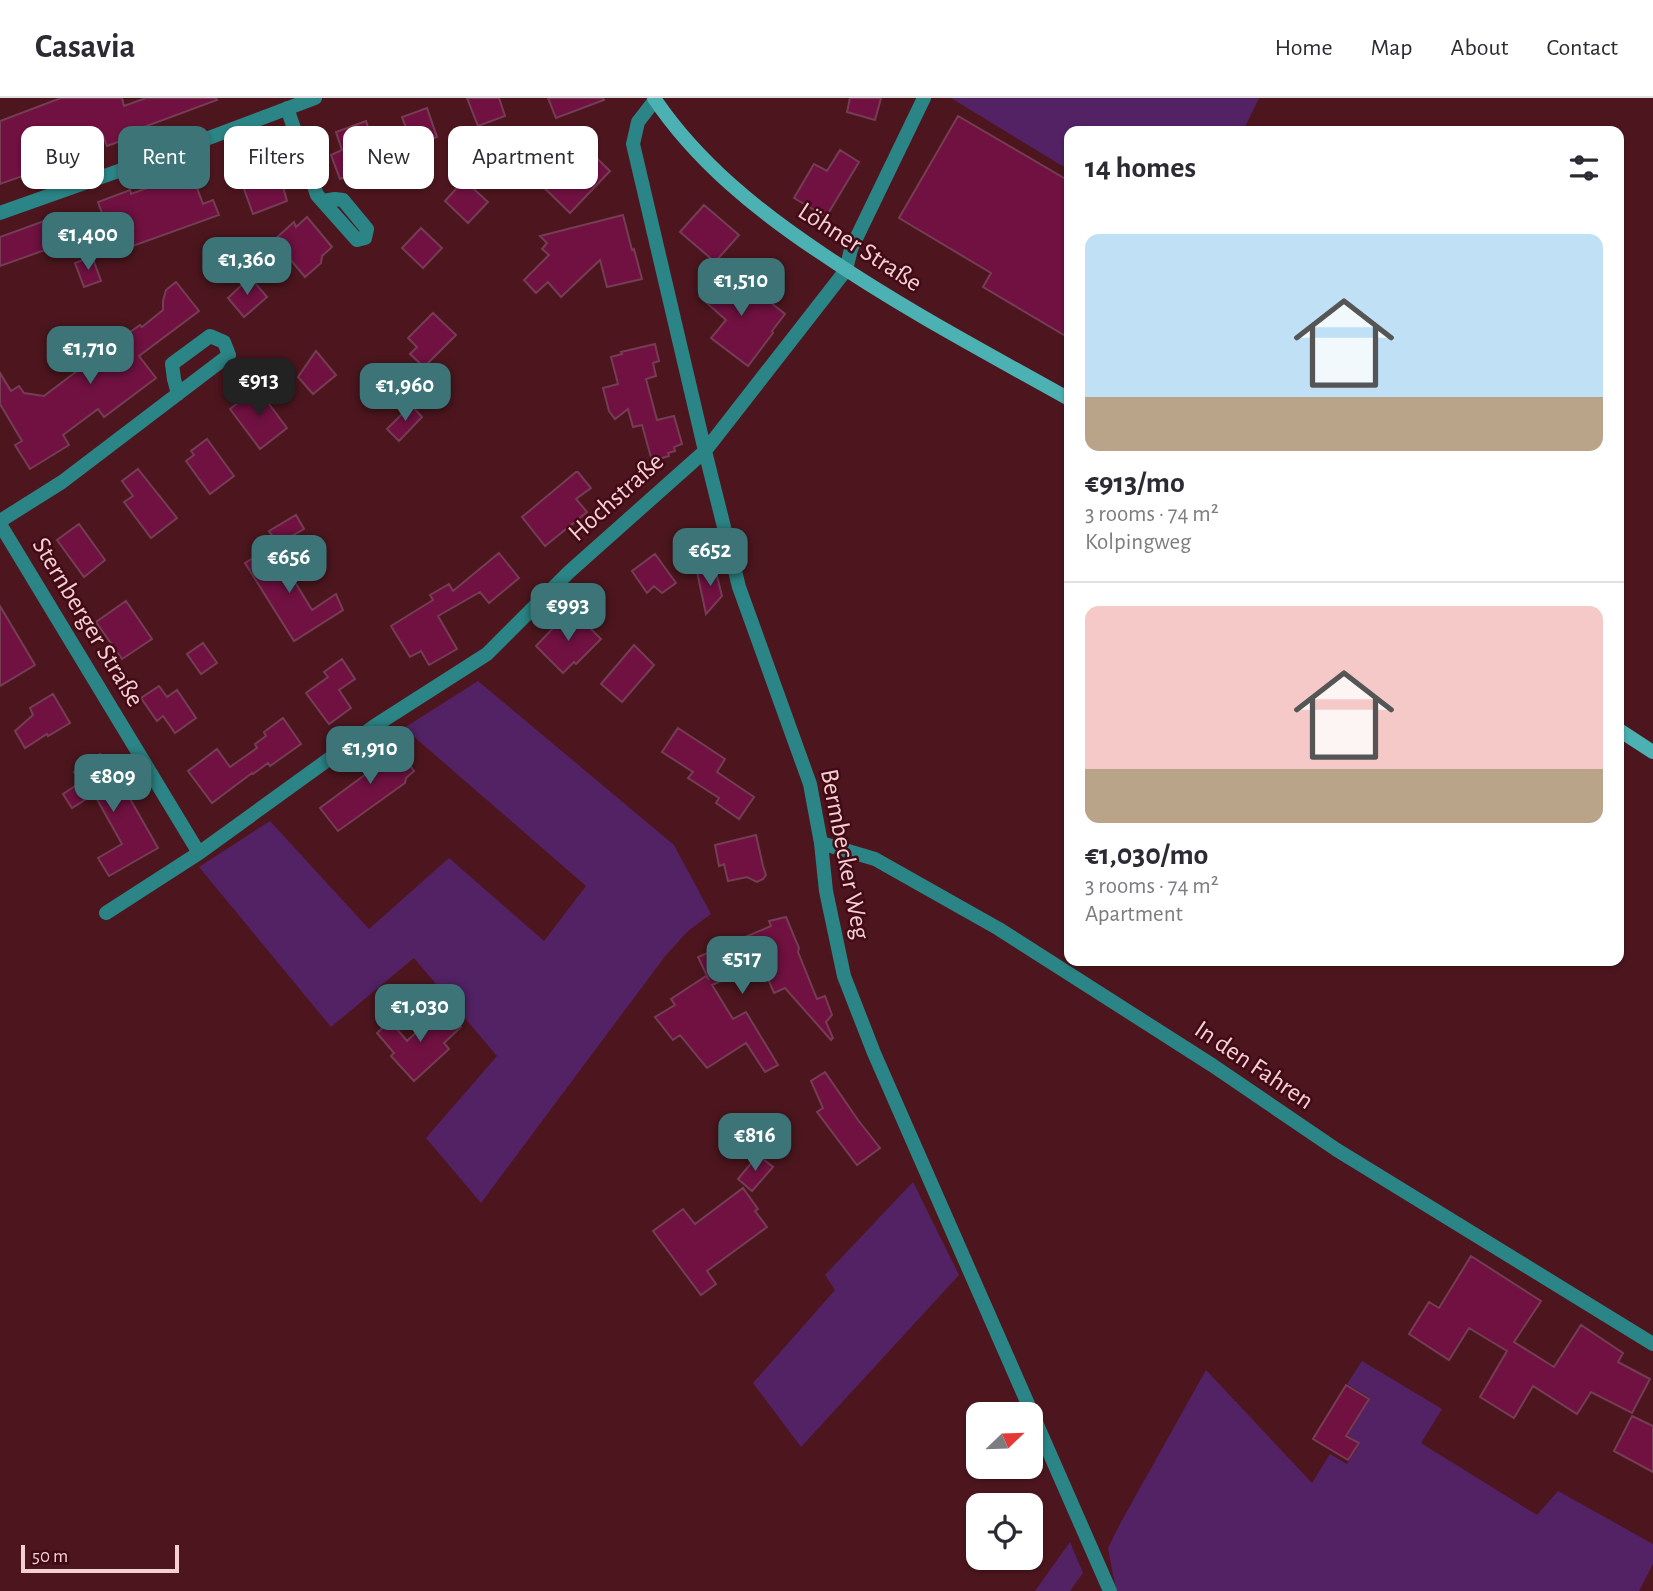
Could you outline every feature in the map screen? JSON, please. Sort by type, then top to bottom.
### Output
[{"type":"main road","name":"Löhner Straße","points":[[655,99],[685,139],[747,199],[791,233],[904,306],[1064,396]]},
{"type":"main road","points":[[1624,733],[1653,752]]},
{"type":"street","points":[[0,213],[315,98]]},
{"type":"street","points":[[846,270],[851,248],[924,98]]},
{"type":"street","name":"Bermbecker Weg","points":[[655,99],[638,122],[633,144],[739,587],[810,784],[821,843],[826,891],[844,976],[874,1053],[1110,1591]]},
{"type":"street","points":[[287,108],[317,195],[323,201]]},
{"type":"street","name":"Hochstraße","points":[[106,913],[199,853],[376,725],[487,654],[569,572],[705,451],[846,270]]},
{"type":"street","points":[[0,522],[62,481],[178,394]]},
{"type":"street","name":"Sternberger Straße","points":[[0,522],[199,853]]},
{"type":"street","name":"In den Fahren","points":[[821,843],[875,859],[999,929],[1212,1065],[1337,1150],[1653,1345]]},
{"type":"shaded area","points":[[951,98],[1259,98],[1245,126],[1064,126],[1064,167]]},
{"type":"shaded area","points":[[478,681],[674,845],[711,914],[688,931],[666,955],[481,1203],[426,1138],[497,1056],[414,958],[331,1027],[199,867],[270,821],[369,929],[449,858],[544,941],[586,886],[404,728]]},
{"type":"shaded area","points":[[913,1182],[959,1275],[801,1447],[753,1383],[835,1290],[825,1275]]},
{"type":"shaded area","points":[[1362,1361],[1442,1409],[1421,1443],[1537,1515],[1558,1491],[1653,1544],[1653,1564],[1639,1591],[1117,1591],[1108,1548],[1206,1370],[1312,1483],[1330,1454],[1347,1464],[1360,1444],[1348,1435],[1370,1398],[1347,1384]]},
{"type":"shaded area","points":[[1070,1542],[1083,1573],[1070,1591],[1035,1591]]},
{"type":"building","points":[[61,98],[122,98],[124,106],[146,98],[217,100],[146,126],[118,126],[118,142],[107,146],[104,126],[21,126],[21,177],[0,184],[0,121]]},
{"type":"building","points":[[467,98],[499,98],[505,116],[478,126]]},
{"type":"building","points":[[548,98],[603,98],[604,100],[556,118]]},
{"type":"building","points":[[850,98],[881,98],[875,120],[847,112]]},
{"type":"building","points":[[427,108],[433,126],[405,126],[402,117]]},
{"type":"building","points":[[958,116],[1064,178],[1064,335],[983,287],[991,273],[899,218]]},
{"type":"building","points":[[366,121],[368,126],[352,126]]},
{"type":"building","points":[[343,129],[343,178],[340,179],[331,155],[342,150],[336,132]]},
{"type":"building","points":[[840,150],[859,162],[826,217],[794,198],[814,164],[827,171]]},
{"type":"building","points":[[598,160],[610,171],[598,184]]},
{"type":"building","points":[[145,189],[197,189],[203,204],[213,200],[219,215],[116,252],[98,202],[130,190],[131,194]]},
{"type":"building","points":[[244,189],[284,189],[287,201],[253,214]]},
{"type":"building","points":[[456,189],[474,189],[488,202],[468,223],[445,201]]},
{"type":"building","points":[[545,189],[593,189],[570,213]]},
{"type":"building","points":[[704,205],[739,235],[715,262],[680,232]]},
{"type":"building","points":[[66,213],[76,239],[0,266],[0,237]]},
{"type":"building","points":[[623,215],[642,279],[607,287],[600,260],[561,297],[548,282],[536,293],[524,280],[549,255],[542,249],[547,243],[540,236]]},
{"type":"building","points":[[307,217],[332,247],[322,256],[321,263],[305,277],[274,240],[294,222],[296,227]]},
{"type":"building","points":[[421,228],[442,248],[423,268],[402,248]]},
{"type":"building","points":[[92,256],[101,281],[84,287],[75,263]]},
{"type":"building","points":[[720,272],[749,298],[755,290],[785,314],[748,366],[711,338],[726,320],[699,296]]},
{"type":"building","points":[[250,277],[267,297],[244,317],[228,298]]},
{"type":"building","points":[[176,282],[199,311],[139,356],[156,378],[104,417],[98,409],[63,435],[69,445],[30,469],[15,445],[22,441],[0,404],[0,373],[11,391],[19,386],[24,393],[44,396],[81,368],[85,374],[107,357],[131,347],[123,337],[140,325],[142,327],[163,310],[166,290]]},
{"type":"building","points":[[433,313],[456,335],[424,367],[410,354],[417,347],[408,338]]},
{"type":"building","points":[[655,344],[659,361],[653,363],[656,376],[646,379],[657,420],[674,416],[682,444],[674,447],[675,451],[668,453],[669,456],[652,461],[642,425],[633,427],[628,409],[615,419],[609,411],[603,388],[618,384],[611,357]]},
{"type":"building","points":[[316,351],[336,375],[313,394],[298,377]]},
{"type":"building","points":[[257,388],[287,428],[260,449],[230,409]]},
{"type":"building","points":[[411,405],[422,417],[399,441],[387,429]]},
{"type":"building","points":[[207,439],[234,476],[210,494],[186,461],[194,455],[191,451]]},
{"type":"building","points":[[138,469],[177,518],[151,538],[124,502],[133,496],[122,481]]},
{"type":"building","points":[[576,472],[591,488],[576,499],[587,512],[545,546],[522,517]]},
{"type":"building","points":[[296,515],[304,529],[278,544],[269,531]]},
{"type":"building","points":[[79,524],[105,560],[84,577],[57,540]]},
{"type":"building","points":[[273,546],[312,610],[336,594],[343,610],[294,641],[245,563]]},
{"type":"building","points":[[499,553],[519,578],[489,603],[480,592],[438,616],[457,649],[429,665],[421,651],[410,657],[391,626],[433,600],[430,595],[449,584],[453,591]]},
{"type":"building","points":[[655,554],[676,583],[662,593],[654,586],[647,593],[632,571]]},
{"type":"building","points":[[715,568],[722,596],[706,614],[697,572]]},
{"type":"building","points":[[126,601],[152,639],[122,659],[96,622]]},
{"type":"building","points":[[0,606],[35,665],[0,686]]},
{"type":"building","points":[[574,612],[601,639],[563,673],[536,646],[556,625],[559,627]]},
{"type":"building","points":[[203,643],[217,663],[201,674],[187,654]]},
{"type":"building","points":[[634,645],[654,665],[622,702],[601,684]]},
{"type":"building","points":[[342,659],[355,679],[339,690],[351,708],[329,724],[306,693],[328,677],[324,672]]},
{"type":"building","points":[[159,686],[167,697],[177,690],[196,718],[175,733],[163,716],[157,721],[141,698]]},
{"type":"building","points":[[53,694],[70,723],[25,748],[15,731],[33,715],[30,708]]},
{"type":"building","points":[[283,718],[301,744],[270,766],[268,763],[252,773],[212,803],[188,771],[217,749],[230,767],[257,748],[255,744],[266,736],[264,732]]},
{"type":"building","points":[[678,728],[725,759],[717,772],[754,797],[739,819],[716,803],[719,798],[688,778],[693,772],[662,752]]},
{"type":"building","points":[[390,738],[414,771],[406,778],[405,783],[338,831],[320,808],[374,768],[366,756]]},
{"type":"building","points":[[100,754],[116,778],[125,799],[129,797],[158,848],[109,876],[98,858],[122,844],[94,794],[72,808],[63,794],[81,782],[74,772]]},
{"type":"building","points":[[756,835],[766,875],[757,882],[747,877],[728,881],[724,864],[719,866],[715,845]]},
{"type":"building","points":[[786,917],[817,999],[825,996],[832,1015],[826,1022],[833,1038],[831,1040],[785,988],[774,993],[766,974],[762,976],[759,968],[755,970],[754,966],[712,985],[733,1019],[746,1012],[778,1065],[765,1072],[746,1043],[707,1068],[680,1035],[673,1040],[655,1017],[675,1005],[671,999],[706,976],[709,980],[698,957],[771,926],[769,921]]},
{"type":"building","points":[[446,1010],[461,1027],[444,1043],[449,1049],[414,1081],[391,1056],[394,1053],[377,1033],[390,1021],[407,1041],[426,1023],[428,1026]]},
{"type":"building","points":[[825,1072],[880,1148],[857,1165],[817,1112],[823,1108],[811,1081]]},
{"type":"building","points":[[758,1155],[773,1167],[752,1191],[738,1179]]},
{"type":"building","points":[[743,1188],[767,1227],[707,1271],[716,1284],[701,1295],[653,1231],[683,1209],[695,1224]]},
{"type":"building","points":[[1471,1256],[1541,1301],[1514,1342],[1554,1367],[1581,1325],[1623,1353],[1618,1362],[1650,1379],[1632,1413],[1591,1392],[1577,1414],[1533,1386],[1514,1418],[1480,1397],[1507,1351],[1469,1328],[1449,1360],[1409,1334],[1429,1302],[1439,1308]]},
{"type":"building","points":[[1346,1385],[1369,1399],[1346,1436],[1359,1443],[1348,1460],[1313,1439]]},
{"type":"building","points":[[1632,1416],[1653,1426],[1653,1472],[1614,1451]]}]
